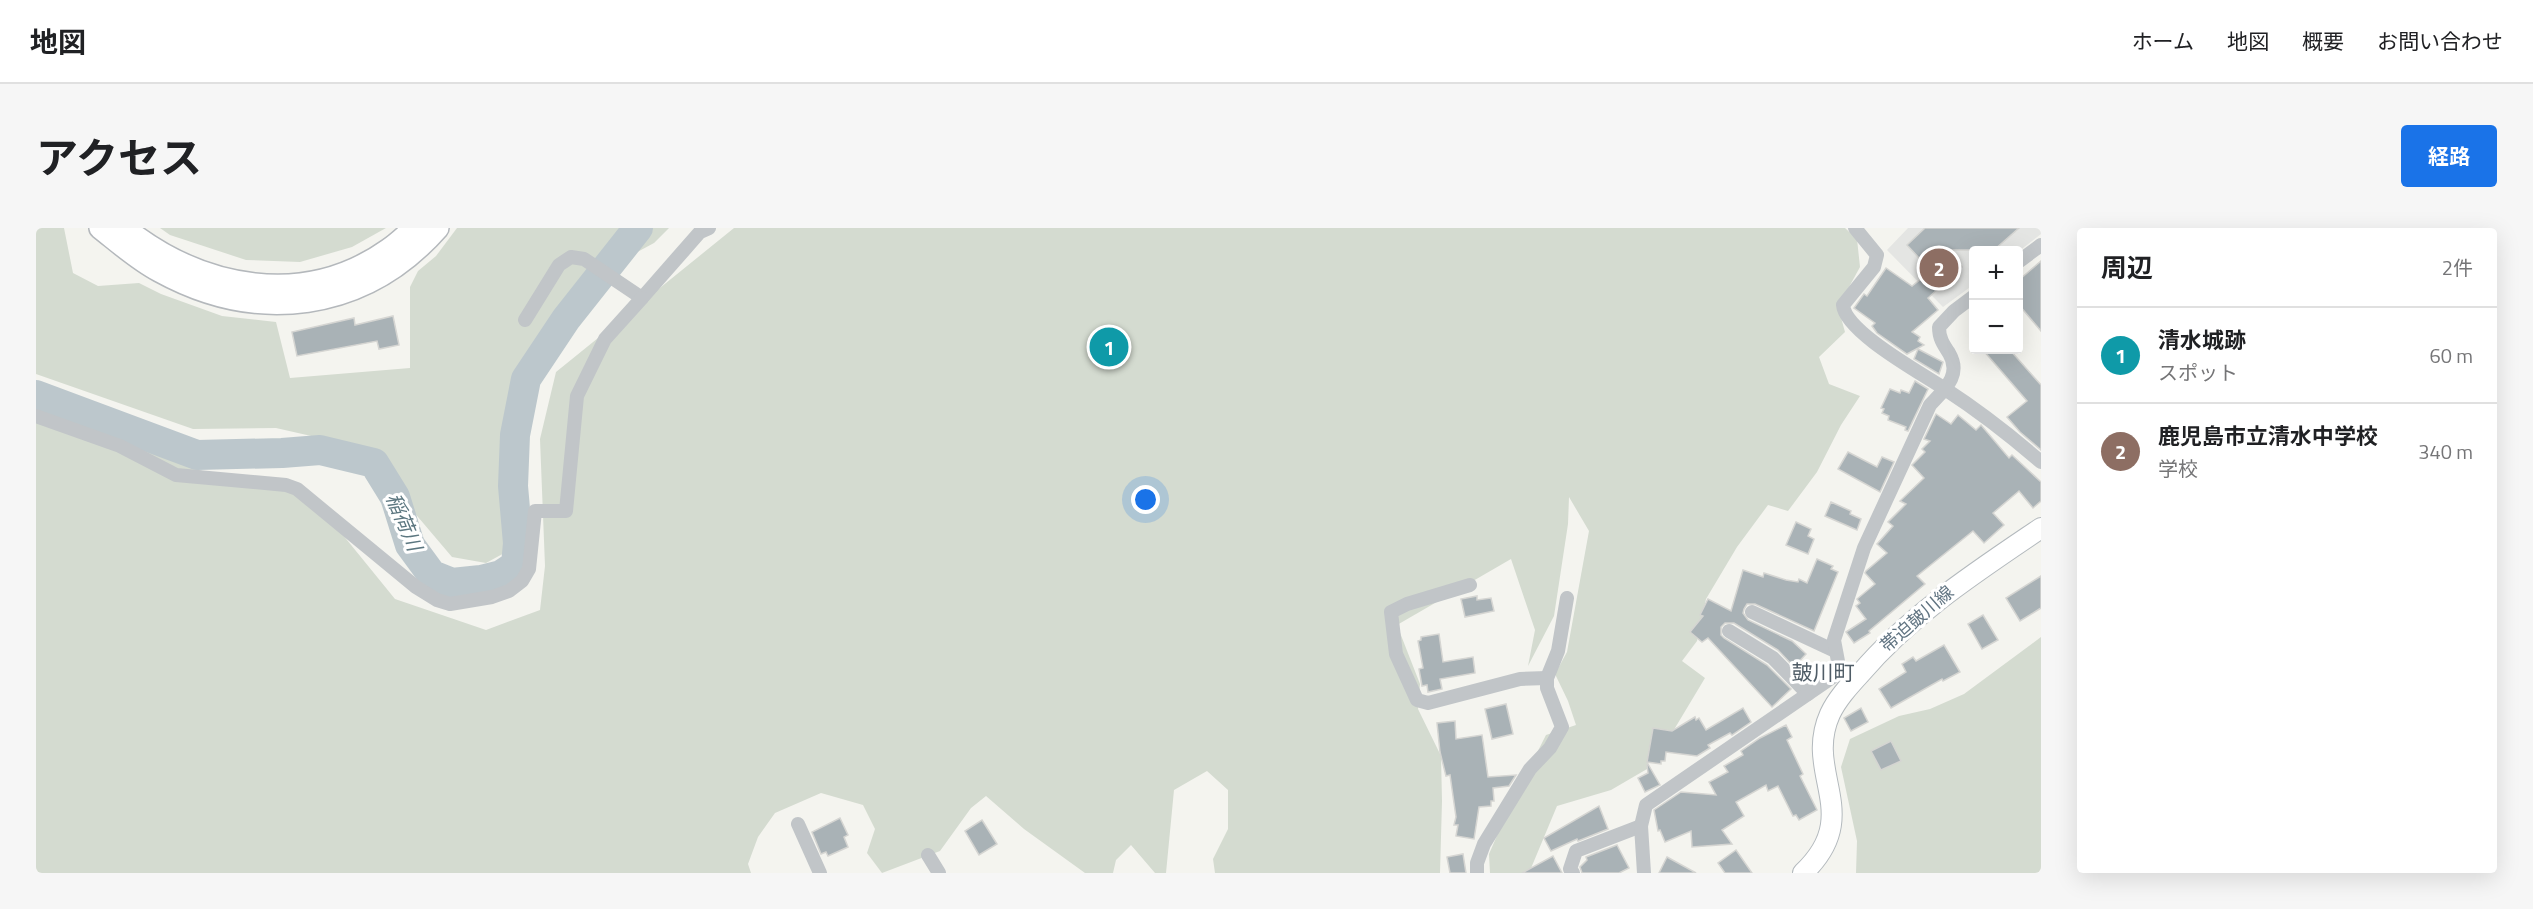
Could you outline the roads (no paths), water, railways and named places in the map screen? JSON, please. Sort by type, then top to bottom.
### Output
[{"type":"main road","points":[[100,228],[140,259],[183,283],[236,301],[290,304],[319,300],[357,288],[400,265],[438,228]]},
{"type":"main road","points":[[125,228],[149,245],[201,271],[228,280],[272,286],[297,286],[358,267],[389,249],[414,228]]},
{"type":"street","points":[[36,416],[120,446],[176,475],[286,484],[297,489],[416,587],[437,600],[450,604],[492,597],[509,591],[522,581],[529,569],[535,511],[566,511],[577,396],[605,339],[636,295],[700,232],[710,228]]},
{"type":"street","points":[[1855,228],[1876,255],[1874,267],[1844,305],[1847,316],[1893,357],[1946,388],[2041,462]]},
{"type":"street","points":[[2023,259],[2041,245]]},
{"type":"street","points":[[525,320],[559,265],[572,257],[584,259],[636,295]]},
{"type":"street","points":[[1644,873],[1641,826],[1646,805],[1808,694],[1845,679],[1835,651],[1834,639],[1864,548],[1930,405],[1946,388],[1954,374],[1954,361],[1939,336],[1939,327],[1954,310],[1969,300]]},
{"type":"street","name":"帯迫皷川線","points":[[1803,873],[1820,854],[1832,826],[1834,815],[1825,774],[1825,738],[1829,716],[1845,679],[1956,585],[2041,528]]},
{"type":"street","points":[[1470,585],[1407,604],[1391,612],[1396,654],[1417,700],[1428,703],[1520,679],[1547,678]]},
{"type":"street","points":[[1477,873],[1477,863],[1484,844],[1530,769],[1550,748],[1562,727],[1547,688],[1547,678],[1558,651],[1567,598]]},
{"type":"street","points":[[1752,612],[1835,651]]},
{"type":"street","points":[[1729,631],[1773,658],[1808,694]]},
{"type":"street","points":[[798,824],[820,873]]},
{"type":"street","points":[[1573,873],[1570,869],[1576,852],[1641,826]]},
{"type":"street","points":[[928,855],[939,873]]},
{"type":"waterway","name":"稲荷川","points":[[36,395],[197,455],[320,450],[374,463],[395,497],[410,545],[432,575],[452,583],[501,575],[516,565],[518,543],[513,486],[515,435],[526,379],[566,319],[638,228]]},
{"type":"place","name":"鹿児島市立清水中学校","points":[[1939,268]]},
{"type":"place","name":"清水城跡","points":[[1109,347]]},
{"type":"district","name":"皷川町","points":[[1823,673]]}]
